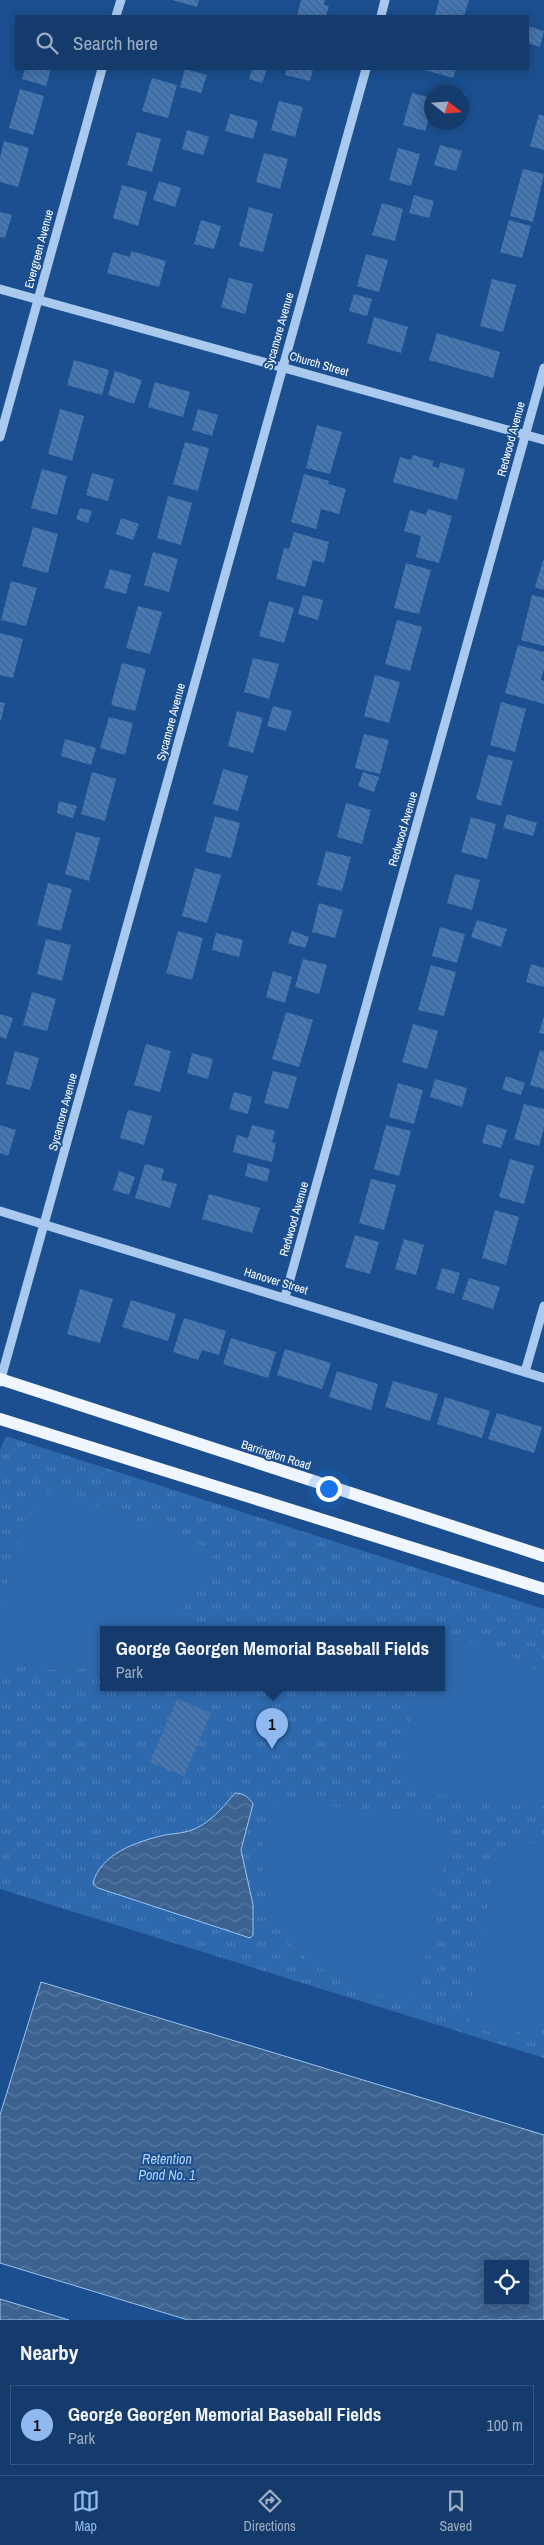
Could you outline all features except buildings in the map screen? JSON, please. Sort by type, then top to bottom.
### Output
[{"type":"main road","name":"Barrington Road","points":[[0,1380],[544,1556]]},
{"type":"main road","points":[[0,1419],[544,1589]]},
{"type":"street","points":[[116,15],[121,0]]},
{"type":"street","points":[[381,15],[385,0]]},
{"type":"street","name":"Evergreen Avenue","points":[[0,437],[102,70]]},
{"type":"street","name":"Sycamore Avenue","points":[[0,1380],[45,1225],[366,70]]},
{"type":"street","name":"Church Street","points":[[0,289],[544,440]]},
{"type":"street","name":"Redwood Avenue","points":[[285,1297],[544,368]]},
{"type":"street","name":"Hanover Street","points":[[0,1211],[544,1378]]},
{"type":"street","points":[[525,1372],[544,1306]]},
{"type":"green space","points":[[6,1436],[544,1609],[544,2058],[0,1889],[0,1450]]},
{"type":"green space","points":[[55,1490],[216,1551],[173,1626],[100,1626],[100,1668],[51,1670],[0,1661],[0,1615],[27,1509]]},
{"type":"green space","points":[[445,1638],[483,1645],[509,1654],[533,1668],[544,1678],[544,1806],[498,1805],[417,1791],[402,1769],[416,1691],[445,1691]]},
{"type":"green space","points":[[276,1799],[435,1819],[449,1842],[428,1947],[414,1997],[386,1996],[369,1992],[353,1985],[311,1961],[295,1949],[283,1935],[268,1904],[262,1868],[264,1832]]},
{"type":"green space","points":[[515,1839],[544,1846],[544,2027],[501,2036],[468,2024],[496,1850]]},
{"type":"water","points":[[235,1793],[246,1796],[253,1804],[241,1850],[253,1905],[253,1935],[250,1938],[98,1888],[93,1884],[103,1865],[121,1850],[143,1841],[197,1828],[216,1815]]},
{"type":"water","name":"Retention Pond No. 1","points":[[41,1982],[544,2135],[544,2320],[188,2320],[0,2263],[0,2115]]},
{"type":"water","points":[[0,2299],[69,2320],[0,2320]]},
{"type":"place","name":"George Georgen Memorial Baseball Fields","points":[[272,1749]]}]
